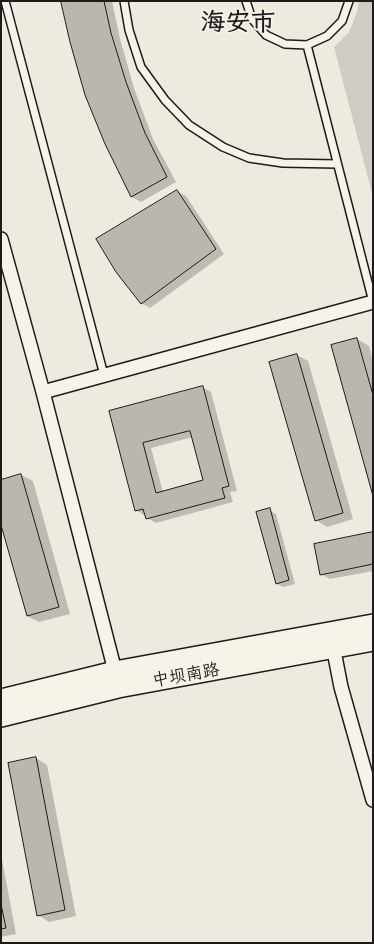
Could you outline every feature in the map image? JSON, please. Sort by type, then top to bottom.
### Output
[{"type":"main road","name":"中坝南路","points":[[1,699],[115,671],[373,624]]},
{"type":"main road","name":"中坝南路","points":[[1,717],[118,688],[373,641]]},
{"type":"street","points":[[1,239],[115,671]]},
{"type":"street","points":[[42,392],[373,302]]},
{"type":"street","points":[[331,632],[341,687],[373,800]]},
{"type":"lane","points":[[5,1],[104,375]]},
{"type":"lane","points":[[124,1],[129,30],[141,67],[165,100],[190,125],[223,147],[249,158],[283,163],[338,164]]},
{"type":"lane","points":[[246,1],[252,19],[266,35],[285,44],[307,45],[327,36],[342,21],[349,1]]},
{"type":"lane","points":[[307,45],[373,302]]},
{"type":"shaded area","points":[[359,1],[373,1],[373,197],[334,47],[349,32],[357,12]]},
{"type":"building","points":[[61,1],[104,1],[111,33],[126,82],[145,133],[167,177],[131,197],[105,144],[85,95],[70,42]]},
{"type":"building","points":[[177,190],[216,249],[141,304],[116,272],[96,239]]},
{"type":"building","points":[[357,338],[373,395],[373,496],[331,345]]},
{"type":"building","points":[[297,354],[343,513],[315,521],[269,362]]},
{"type":"building","points":[[203,386],[229,486],[222,488],[225,498],[146,519],[143,509],[135,511],[109,411]],"holes":[[[190,431],[203,480],[156,493],[143,443]]]},
{"type":"building","points":[[21,474],[59,607],[27,616],[1,525],[1,480]]},
{"type":"building","points":[[270,508],[289,580],[276,584],[256,512]]},
{"type":"building","points":[[373,532],[373,564],[320,575],[314,544]]},
{"type":"building","points":[[36,757],[65,910],[37,916],[8,763]]},
{"type":"building","points":[[1,904],[6,928],[1,929]]},
{"type":"district","name":"海安市","points":[[238,24]]}]
